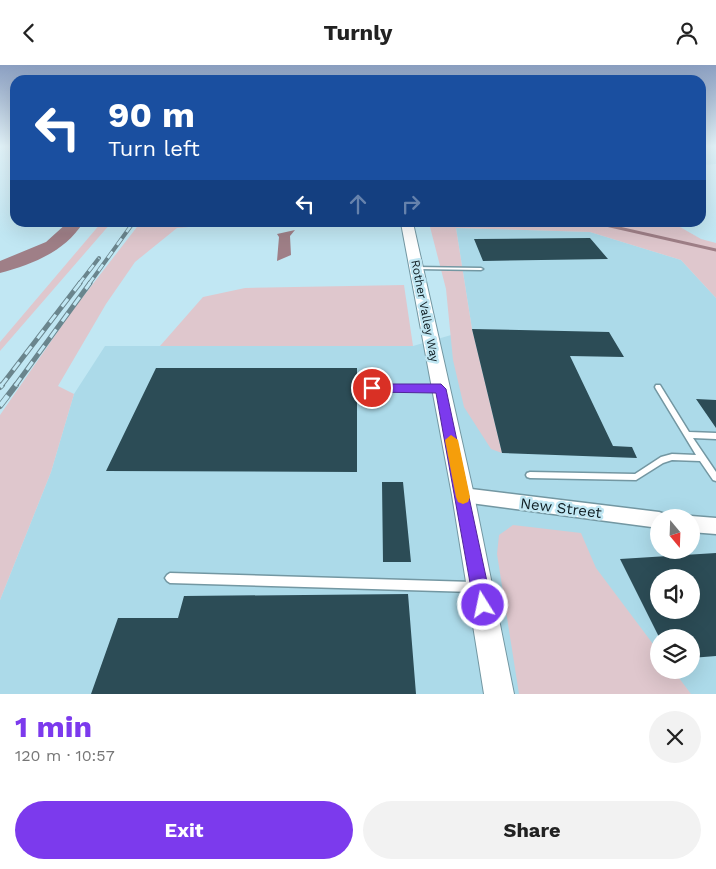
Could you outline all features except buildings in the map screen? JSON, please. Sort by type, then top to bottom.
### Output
[{"type":"street","name":"Rother Valley Way","points":[[409,227],[463,495],[499,694]]},
{"type":"street","name":"New Street","points":[[463,495],[650,519]]},
{"type":"street","points":[[700,525],[716,526]]},
{"type":"lane","points":[[418,268],[481,269]]},
{"type":"lane","points":[[658,387],[716,478]]},
{"type":"lane","points":[[372,388],[441,389]]},
{"type":"lane","points":[[687,435],[716,436]]},
{"type":"lane","points":[[530,475],[636,477],[661,459],[672,457],[702,458]]},
{"type":"lane","points":[[170,578],[480,587]]},
{"type":"shaded area","points":[[98,227],[108,227],[0,351],[0,342]]},
{"type":"shaded area","points":[[137,227],[189,227],[177,228],[135,262],[106,304],[58,386],[74,394],[51,472],[0,600],[0,415],[72,311]]},
{"type":"shaded area","points":[[430,227],[680,227],[701,239],[716,243],[716,298],[681,260],[590,232],[456,228],[472,329],[502,453],[491,449],[464,407],[453,360],[446,289]]},
{"type":"shaded area","points":[[456,228],[590,232],[681,260],[716,298],[716,694],[0,694],[0,600],[51,472],[74,394],[105,346],[413,346],[472,329]]},
{"type":"shaded area","points":[[295,230],[290,236],[291,255],[277,261],[279,237],[277,234]]},
{"type":"shaded area","points":[[404,285],[413,346],[160,346],[203,297],[245,288]]},
{"type":"shaded area","points":[[513,525],[581,533],[596,568],[650,640],[650,679],[680,679],[691,694],[519,694],[497,554],[499,535]]},
{"type":"waterway","points":[[0,267],[21,261],[52,246],[72,227]]},
{"type":"waterway","points":[[615,227],[716,250]]},
{"type":"railway","points":[[89,284],[130,227]]},
{"type":"railway","points":[[79,284],[99,258]]},
{"type":"railway","points":[[1,386],[80,283]]},
{"type":"railway","points":[[15,386],[90,283]]},
{"type":"railway","points":[[0,406],[16,385]]},
{"type":"slow traffic","points":[[451,440],[463,497]]},
{"type":"route","points":[[372,388],[441,389],[483,605]]}]
